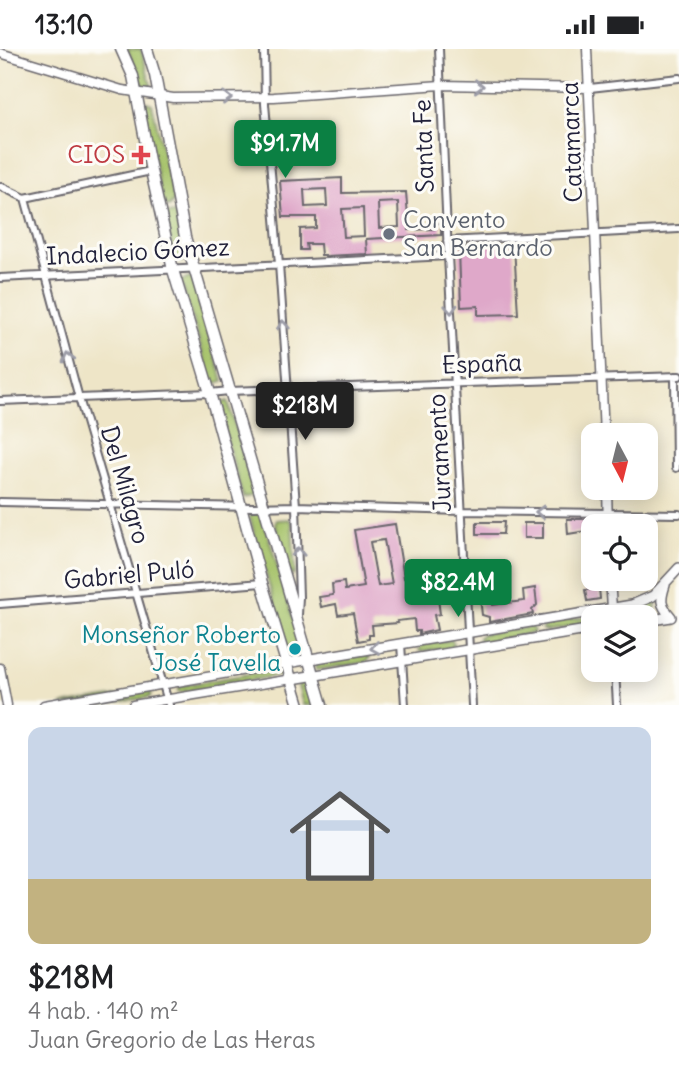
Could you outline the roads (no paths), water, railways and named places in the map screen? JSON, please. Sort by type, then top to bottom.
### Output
[{"type":"main road","points":[[121,49],[130,66],[173,270],[299,705]]},
{"type":"main road","points":[[147,49],[159,96],[185,237],[322,705]]},
{"type":"main road","points":[[158,205],[163,210],[170,211],[175,209],[178,202]]},
{"type":"main road","points":[[632,605],[653,596],[679,568]]},
{"type":"main road","points":[[666,583],[663,607],[675,618]]},
{"type":"main road","points":[[287,663],[537,620],[581,616]]},
{"type":"main road","points":[[537,620],[539,637]]},
{"type":"main road","points":[[292,678],[581,631]]},
{"type":"street","points":[[264,49],[264,98],[296,506],[299,597],[297,620]]},
{"type":"street","name":"Santa Fe","points":[[439,49],[447,241]]},
{"type":"street","name":"Catamarca","points":[[587,49],[603,423]]},
{"type":"street","points":[[0,54],[122,90],[173,98],[264,98],[441,85],[590,88],[679,78]]},
{"type":"street","points":[[0,187],[25,198],[151,171]]},
{"type":"street","name":"Del Milagro","points":[[25,198],[79,398],[168,702]]},
{"type":"street","points":[[447,241],[679,229]]},
{"type":"street","name":"Juramento","points":[[447,241],[472,705]]},
{"type":"street","name":"Indalecio Gómez","points":[[0,278],[448,256]]},
{"type":"street","points":[[676,468],[677,376]]},
{"type":"street","name":"España","points":[[0,401],[677,376]]},
{"type":"street","points":[[608,501],[608,512]]},
{"type":"street","points":[[0,502],[679,514]]},
{"type":"street","name":"Gabriel Puló","points":[[0,604],[262,583]]},
{"type":"street","points":[[401,644],[405,705]]},
{"type":"street","points":[[44,705],[287,663]]},
{"type":"street","points":[[0,668],[7,705]]},
{"type":"street","points":[[133,705],[168,702],[292,678]]},
{"type":"street","points":[[616,682],[617,705]]},
{"type":"place","name":"CIOS","points":[[141,155]]},
{"type":"place","name":"Convento San Bernardo","points":[[389,234]]},
{"type":"place","name":"Monseñor Roberto José Tavella","points":[[295,649]]}]
